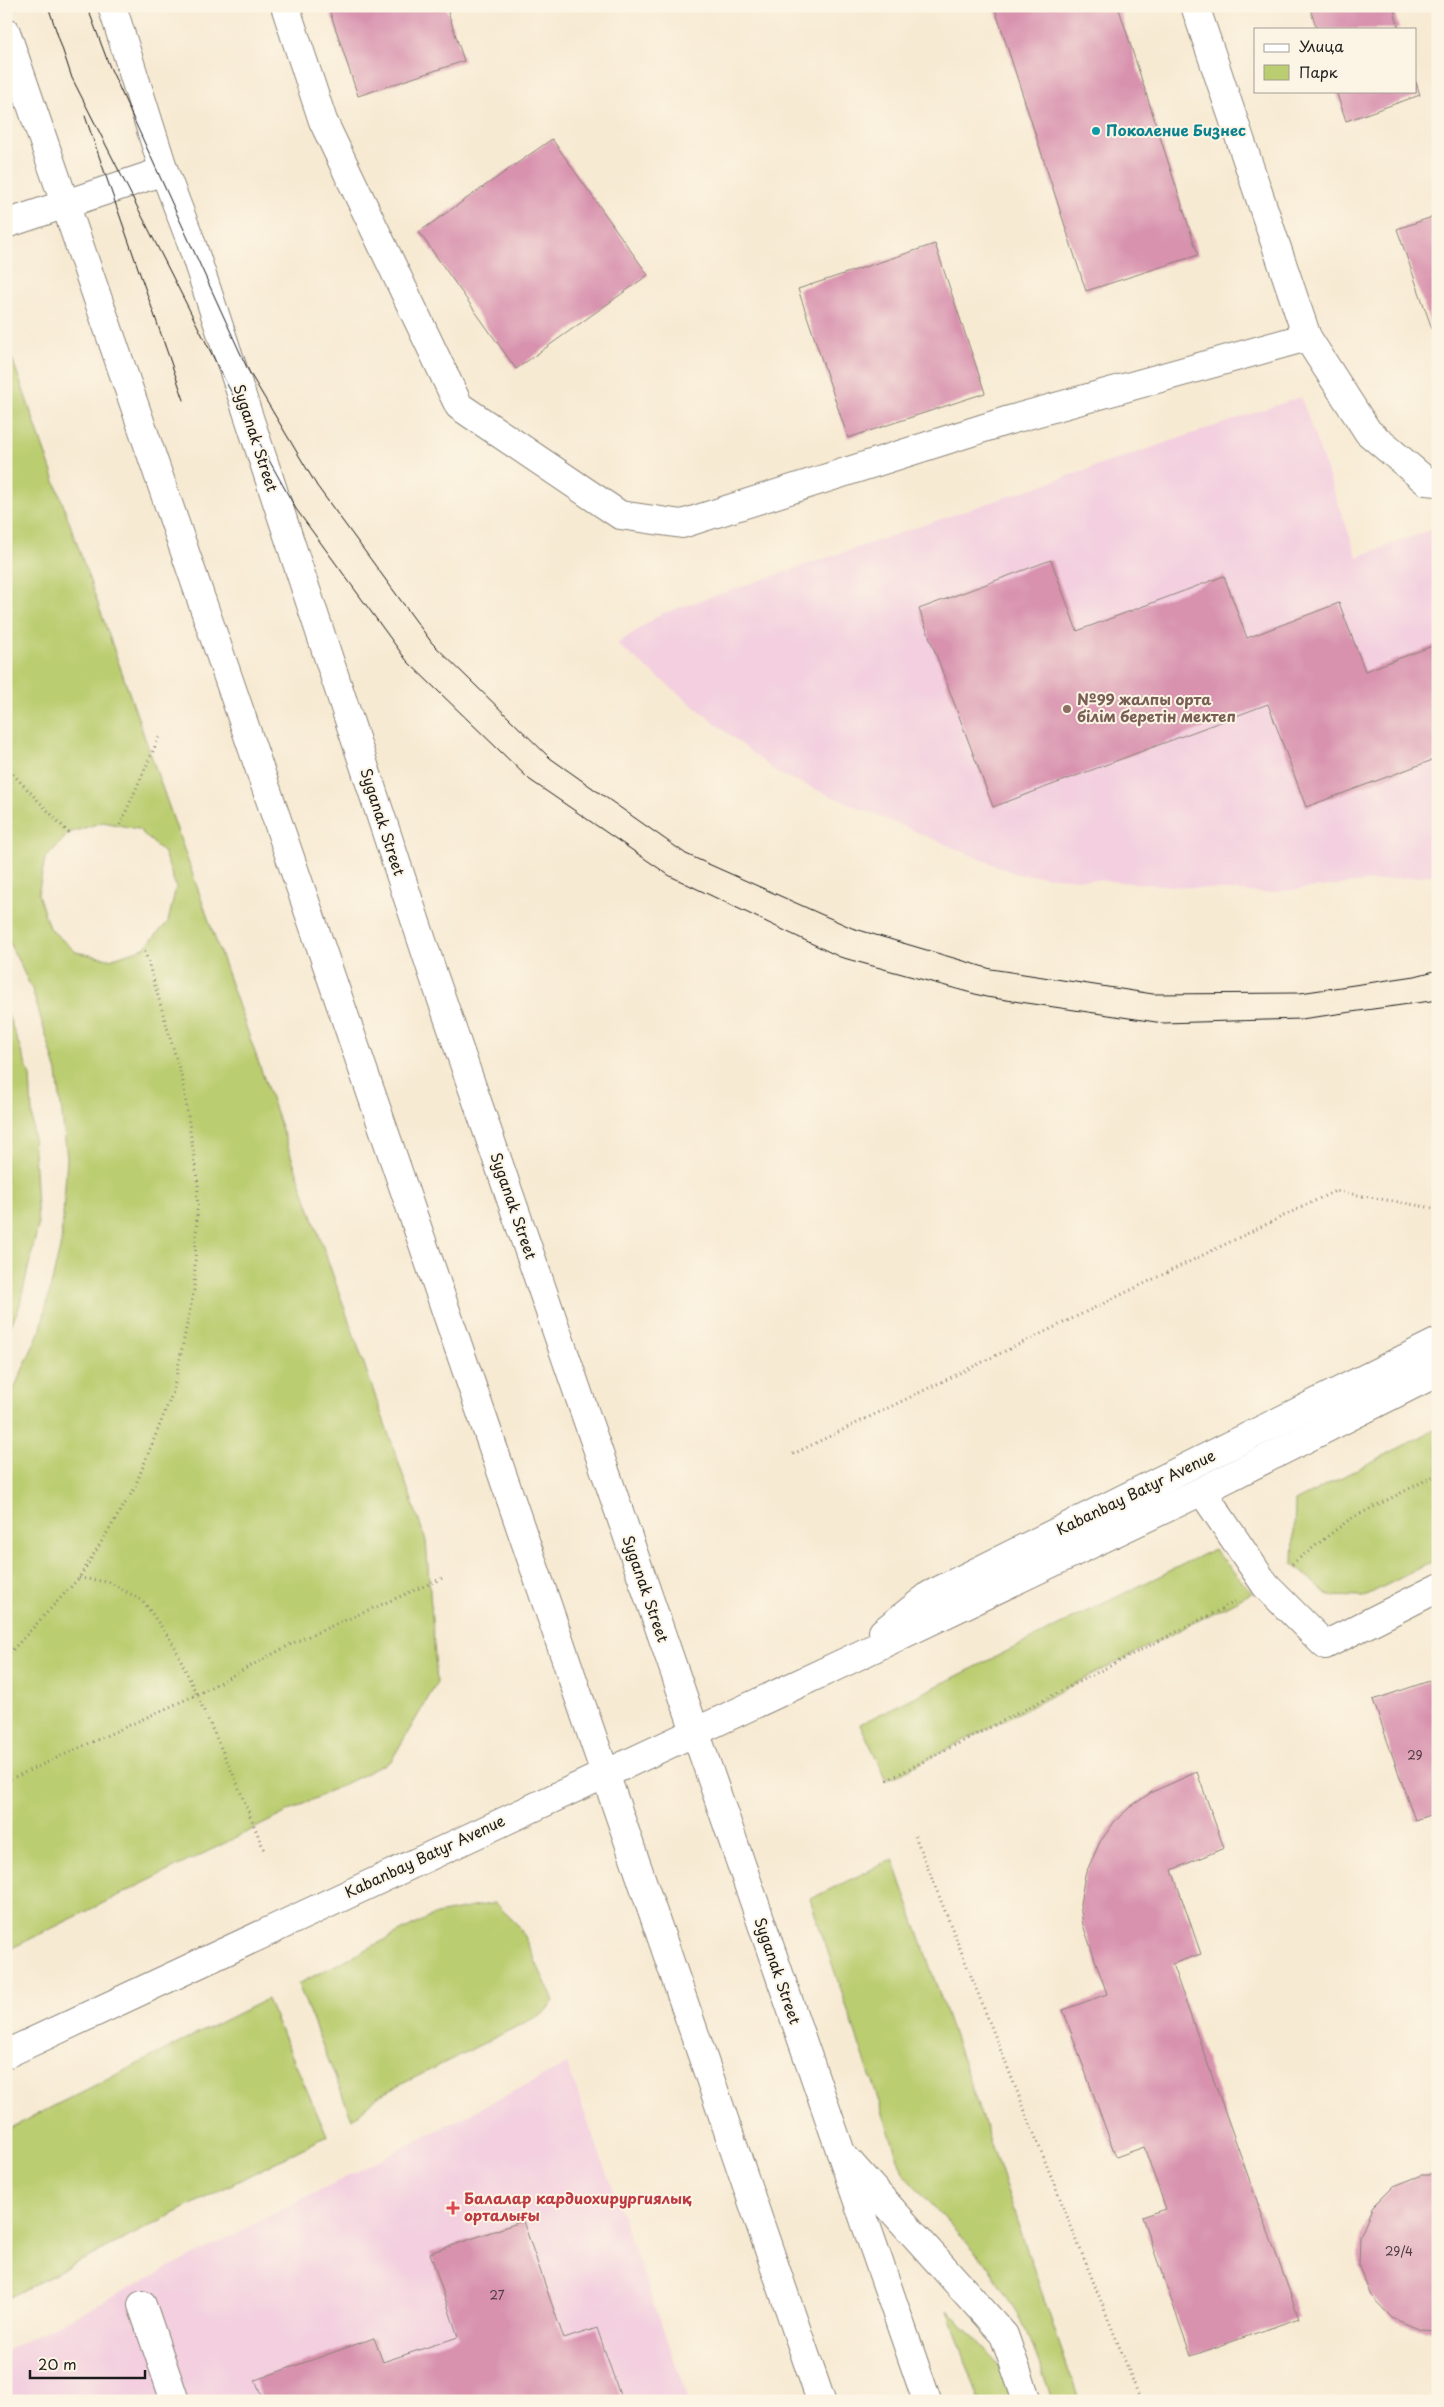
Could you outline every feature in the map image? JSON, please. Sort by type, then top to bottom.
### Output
[{"type":"main road","name":"Syganak Street","points":[[112,6],[164,171],[190,239],[434,977],[694,1733],[927,2401]]},
{"type":"main road","points":[[285,6],[323,121],[459,406],[620,515],[682,524],[1006,421],[1307,337]]},
{"type":"main road","points":[[1195,6],[1307,337],[1368,432],[1426,481],[1438,482]]},
{"type":"main road","points":[[6,32],[821,2401]]},
{"type":"main road","points":[[6,224],[164,171]]},
{"type":"main road","name":"Kabanbay Batyr Avenue","points":[[845,1662],[930,1595],[1438,1342]]},
{"type":"main road","name":"Kabanbay Batyr Avenue","points":[[6,2054],[845,1662],[1202,1490],[1438,1372]]},
{"type":"main road","points":[[1202,1490],[1266,1586],[1325,1645],[1438,1588]]},
{"type":"main road","points":[[840,2152],[1004,2335],[1027,2401]]},
{"type":"main road","points":[[142,2305],[175,2401]]},
{"type":"path","points":[[120,825],[160,734]]},
{"type":"path","points":[[6,767],[69,832]]},
{"type":"path","points":[[6,1658],[79,1578],[134,1489],[173,1392],[194,1290],[198,1186],[183,1082],[144,948]]},
{"type":"path","points":[[794,1454],[1335,1191],[1438,1209]]},
{"type":"path","points":[[887,1780],[1266,1586],[1350,1519],[1438,1474]]},
{"type":"path","points":[[6,1781],[198,1694],[297,1641],[445,1577]]},
{"type":"path","points":[[79,1578],[109,1582],[143,1601],[174,1645],[198,1694],[264,1850]]},
{"type":"path","points":[[915,1836],[1141,2401]]},
{"type":"shaded area","name":"№99 жалпы орта білім беретін мектеп","points":[[1301,397],[1357,557],[1438,527],[1438,874],[1265,893],[1016,874],[777,773],[617,644],[661,614]]},
{"type":"shaded area","name":"Балалар кардиохирургиялық орталығы","points":[[567,2064],[689,2401],[6,2401],[6,2351]]},
{"type":"green space","points":[[6,341],[426,1541],[437,1683],[391,1761],[6,1951],[6,1407],[41,1328],[61,1244],[67,1158],[57,1072],[32,989],[6,936]],"holes":[[[103,822],[138,829],[164,853],[176,887],[168,922],[144,948],[110,959],[76,952],[49,928],[38,894],[45,859],[69,833]]]},
{"type":"green space","points":[[6,1009],[30,1076],[38,1226],[19,1308],[6,1335]]},
{"type":"green space","points":[[1438,1428],[1438,1559],[1363,1597],[1329,1596],[1293,1564],[1295,1501]]},
{"type":"green space","points":[[1214,1549],[1252,1593],[887,1780],[860,1724]]},
{"type":"green space","points":[[893,1859],[1079,2401],[1053,2401],[1027,2331],[988,2266],[903,2173],[810,1899]]},
{"type":"green space","points":[[495,1903],[519,1926],[554,2001],[544,2013],[378,2096],[352,2119],[298,1984],[436,1914]]},
{"type":"green space","points":[[267,1999],[327,2136],[6,2299],[6,2130]]},
{"type":"green space","points":[[948,2309],[1002,2368],[1013,2401],[979,2401]]},
{"type":"building","points":[[328,6],[446,6],[464,61],[358,96]]},
{"type":"building","name":"Поколение Бизнес","points":[[994,6],[1118,6],[1198,255],[1086,291]]},
{"type":"building","points":[[1309,6],[1393,6],[1399,28],[1317,28]]},
{"type":"building","points":[[1416,82],[1420,95],[1346,121],[1336,92],[1416,92]]},
{"type":"building","points":[[552,139],[648,275],[516,369],[419,232]]},
{"type":"building","points":[[1438,215],[1438,343],[1437,343],[1397,229]]},
{"type":"building","points":[[935,244],[985,393],[848,438],[798,289]]},
{"type":"building","points":[[1051,560],[1077,631],[1224,576],[1247,638],[1339,603],[1365,671],[1438,644],[1438,758],[1306,807],[1268,704],[993,807],[919,609]]},
{"type":"building","points":[[1438,1678],[1438,1812],[1415,1820],[1373,1700]]},
{"type":"building","points":[[1197,1772],[1224,1848],[1172,1870],[1201,1954],[1172,1964],[1299,2318],[1191,2356],[1142,2217],[1166,2209],[1144,2147],[1116,2157],[1063,2010],[1107,1994],[1083,1925],[1080,1904],[1085,1875],[1100,1842],[1115,1821],[1130,1807],[1152,1792]]},
{"type":"building","points":[[1422,2175],[1438,2175],[1438,2331],[1421,2330],[1392,2318],[1371,2296],[1359,2267],[1360,2236],[1372,2208],[1394,2186]]},
{"type":"building","points":[[523,2221],[564,2339],[597,2328],[622,2401],[263,2401],[255,2380],[374,2338],[383,2362],[458,2337],[430,2253]]},
{"type":"tram line","points":[[48,6],[72,78],[228,386],[296,509],[407,661],[530,780],[670,876],[840,957],[986,997],[1163,1023],[1301,1019],[1438,1000]]},
{"type":"tram line","points":[[87,6],[109,65],[248,370],[317,486],[432,643],[550,758],[686,854],[852,928],[991,969],[1153,994],[1300,993],[1415,976],[1438,970]]},
{"type":"tram line","points":[[85,116],[184,400]]},
{"type":"place","name":"Поколение Бизнес","points":[[1096,131]]},
{"type":"place","name":"№99 жалпы орта білім беретін мектеп","points":[[1067,709]]},
{"type":"place","name":"Балалар кардиохирургиялық орталығы","points":[[453,2208]]}]
